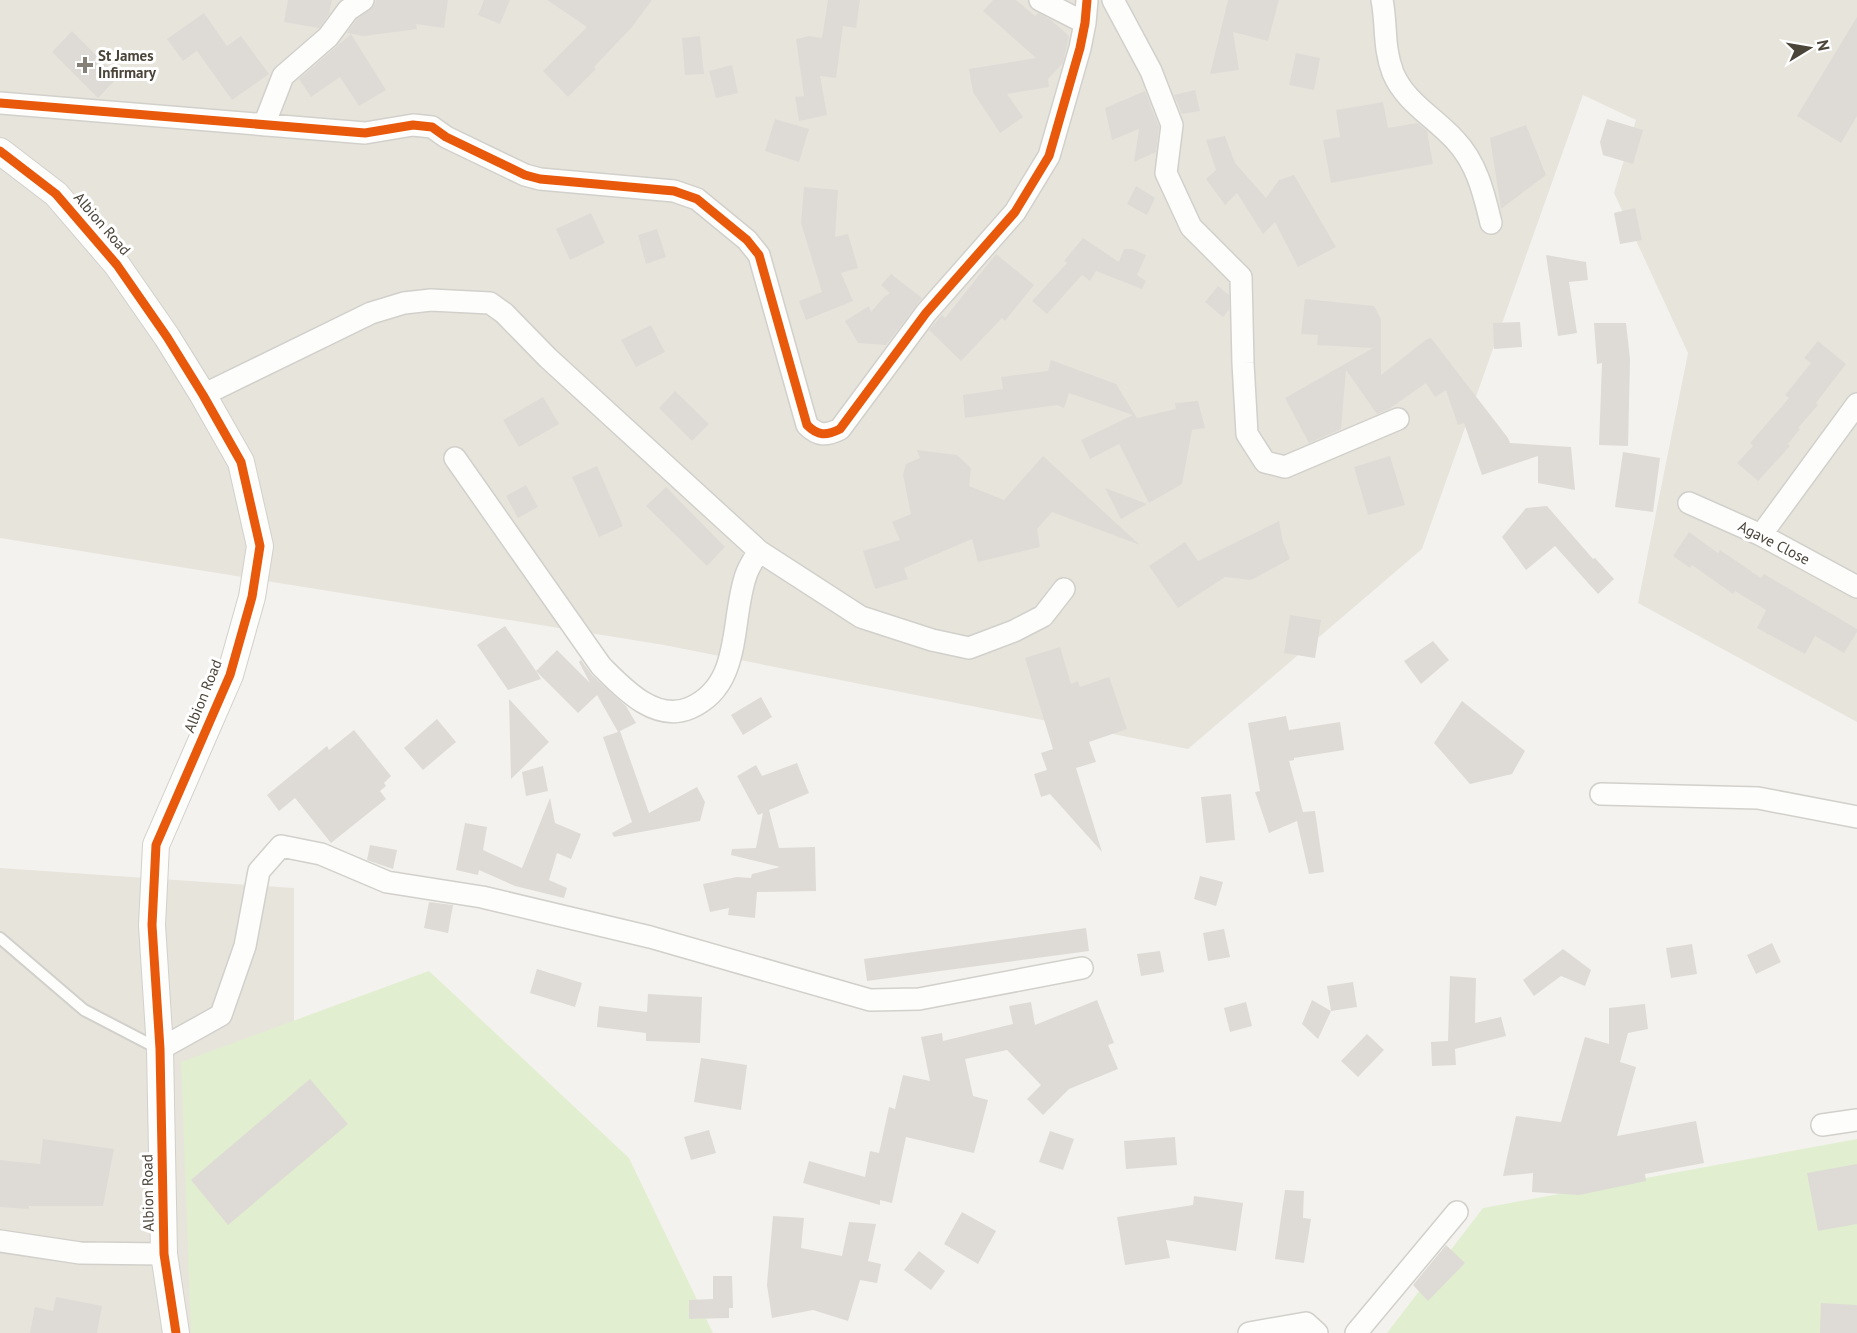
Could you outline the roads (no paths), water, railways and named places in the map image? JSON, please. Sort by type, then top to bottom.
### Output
[{"type":"street","points":[[264,125],[283,76],[328,38],[348,10],[363,0]]},
{"type":"street","points":[[1040,0],[1085,23]]},
{"type":"street","points":[[0,103],[366,133],[413,124],[432,127],[505,165],[540,179],[674,191],[697,199],[747,240],[759,255],[807,425],[813,432],[822,435],[831,434],[840,429],[926,313],[1016,212],[1049,156],[1085,23],[1086,0]]},
{"type":"street","points":[[1113,0],[1151,71],[1172,125],[1166,173],[1191,227],[1241,277],[1247,434],[1265,462],[1285,466],[1398,419]]},
{"type":"street","points":[[1382,0],[1384,43],[1393,73],[1407,97],[1456,141],[1474,168],[1482,186],[1491,223]]},
{"type":"street","name":"Albion Road","points":[[0,151],[56,194],[117,265],[203,395],[241,462],[260,546],[252,597],[230,675],[156,845],[152,925],[160,1049],[164,1254],[176,1333]]},
{"type":"street","points":[[203,395],[371,313],[404,303],[431,300],[490,303],[504,313],[548,358],[759,551],[861,617],[932,640],[969,648],[1014,631],[1043,616],[1064,590]]},
{"type":"street","points":[[1761,535],[1857,404]]},
{"type":"street","points":[[455,458],[601,666],[626,691],[652,707],[670,712],[686,709],[705,701],[719,684],[732,652],[745,578],[749,566],[759,551]]},
{"type":"street","name":"Agave Close","points":[[1689,503],[1761,535],[1857,587]]},
{"type":"street","points":[[1601,794],[1758,798],[1857,817]]},
{"type":"street","points":[[160,1049],[221,1015],[245,946],[259,871],[281,846],[321,854],[387,882],[482,897],[650,937],[870,1000],[920,999],[1082,968]]},
{"type":"street","points":[[1822,1125],[1857,1120]]},
{"type":"street","points":[[1356,1333],[1457,1212]]},
{"type":"street","points":[[0,1242],[80,1253],[164,1254]]},
{"type":"street","points":[[1249,1333],[1305,1323],[1317,1333]]},
{"type":"lane","points":[[0,938],[84,1010],[160,1049]]},
{"type":"place","name":"St James Infirmary","points":[[85,65]]}]
